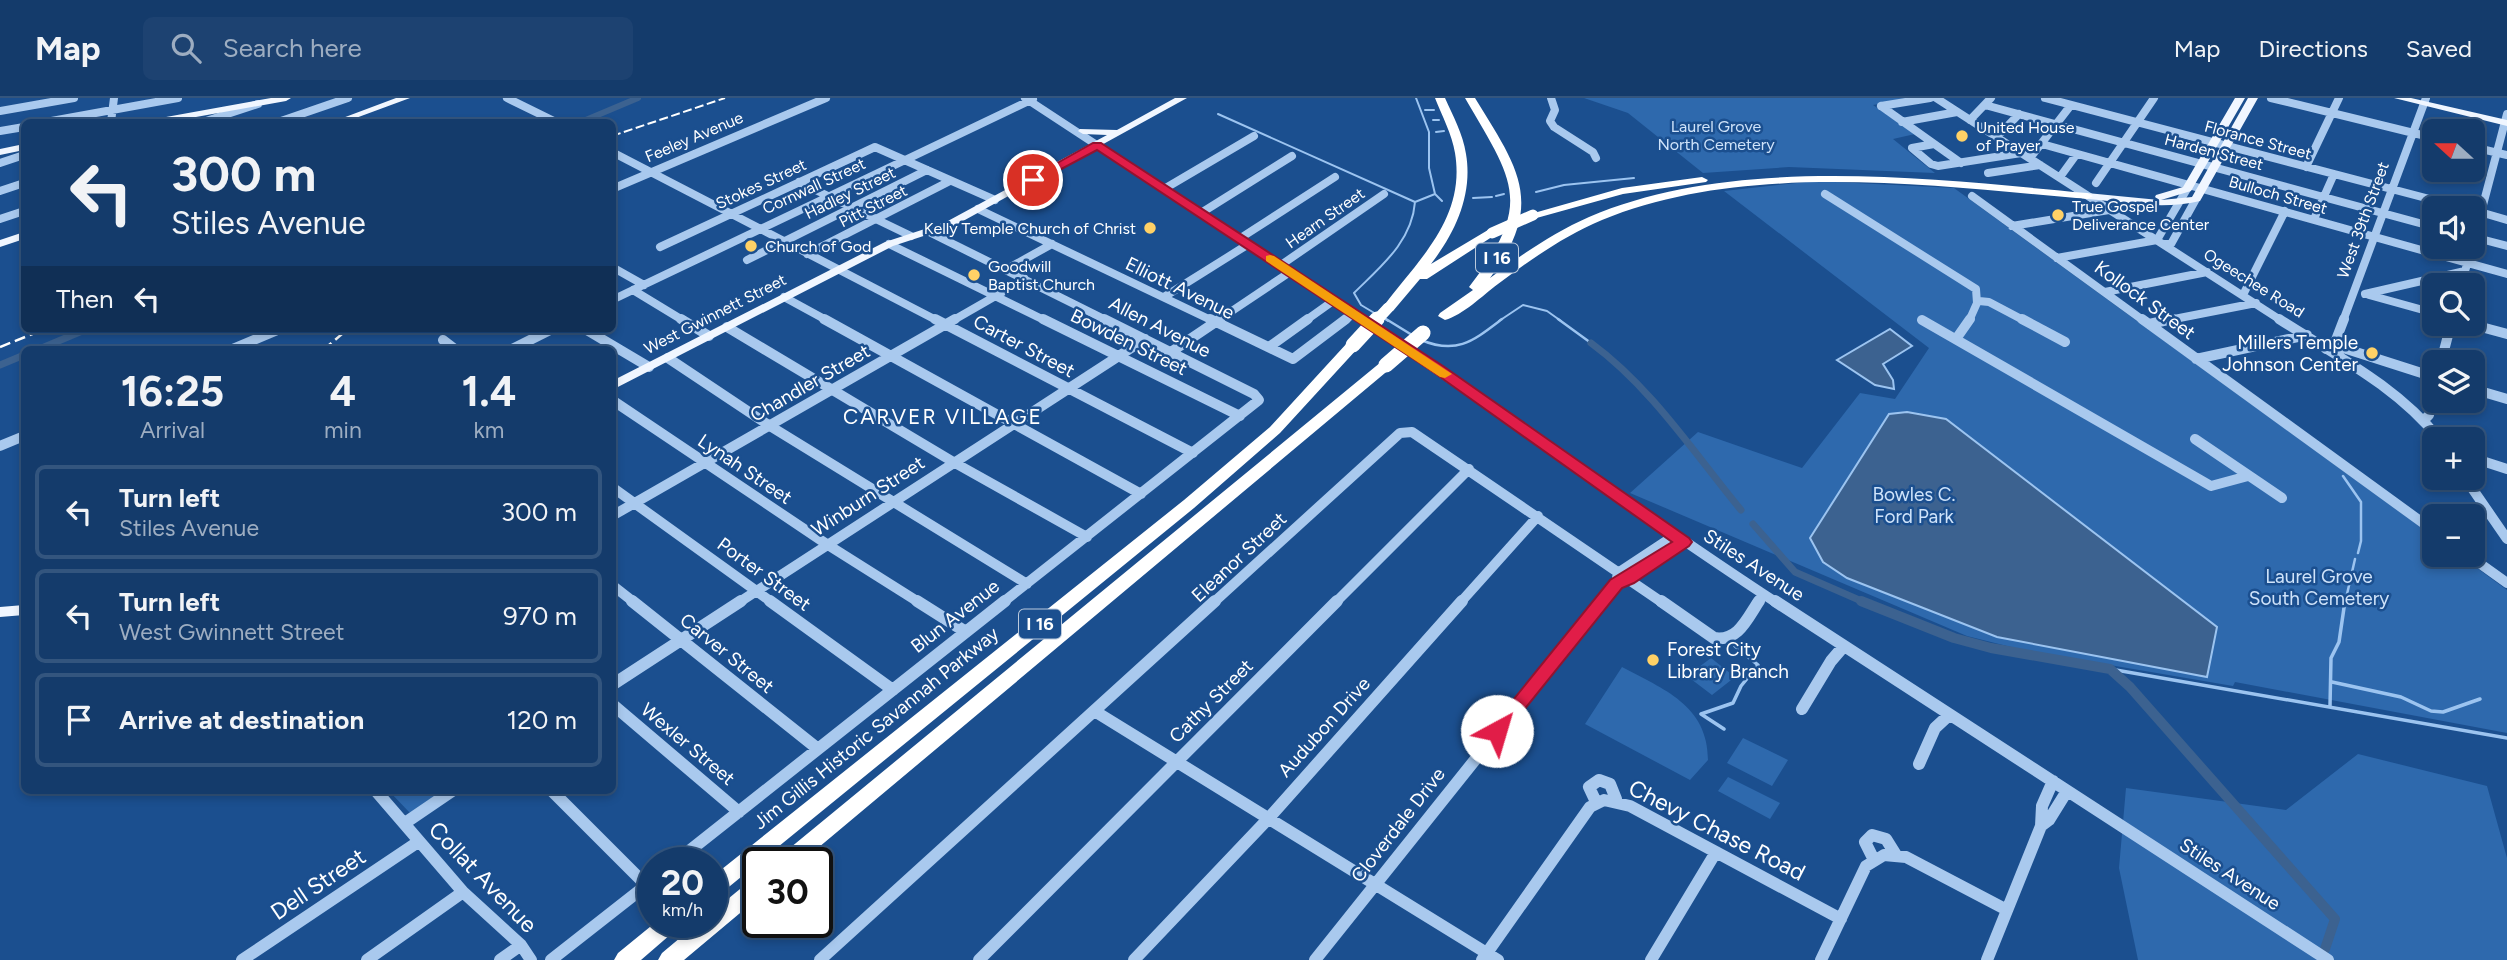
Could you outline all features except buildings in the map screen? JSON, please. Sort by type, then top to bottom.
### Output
[{"type":"highway","points":[[1434,98],[1449,121]]},
{"type":"highway","name":"Jim Gillis Historic Savannah Parkway","points":[[728,877],[1189,504],[1275,430],[1388,308],[1435,251],[1460,201],[1464,184],[1460,151],[1440,98]]},
{"type":"highway","name":"I 16","points":[[805,847],[1386,365],[1485,277],[1501,251],[1512,225],[1517,199],[1515,184],[1470,98]]},
{"type":"highway","points":[[1478,98],[1488,129]]},
{"type":"highway","points":[[1406,287],[1454,254],[1492,233],[1533,215],[1622,191],[1722,178],[1858,174],[2085,194]]},
{"type":"highway","points":[[1444,316],[1580,226],[1626,208],[1692,191],[1800,178],[1847,177],[2085,194]]},
{"type":"highway","points":[[2024,187],[2063,179]]},
{"type":"highway","points":[[668,960],[742,899]]},
{"type":"highway","points":[[625,960],[652,938]]},
{"type":"main road","points":[[184,119],[283,98]]},
{"type":"main road","points":[[346,119],[405,98]]},
{"type":"main road","name":"West Gwinnett Street","points":[[616,384],[889,244],[929,232],[978,209],[1120,131],[1176,103],[1194,98]]},
{"type":"main road","points":[[2220,144],[2240,98]]},
{"type":"main road","points":[[2085,194],[2158,197],[2188,187],[2208,165],[2253,98]]},
{"type":"main road","points":[[2399,98],[2425,101]]},
{"type":"main road","points":[[2409,98],[2506,120]]},
{"type":"main road","name":"West Gwinnett Street","points":[[1097,145],[1125,134],[1176,103]]},
{"type":"main road","points":[[1083,131],[1120,131]]},
{"type":"main road","points":[[0,152],[21,151]]},
{"type":"main road","points":[[2085,194],[2179,202],[2196,199],[2208,165]]},
{"type":"main road","points":[[0,244],[21,236]]},
{"type":"main road","points":[[0,612],[21,610]]},
{"type":"street","points":[[0,111],[74,98]]},
{"type":"street","points":[[112,119],[114,98]]},
{"type":"street","points":[[63,119],[178,98]]},
{"type":"street","points":[[287,119],[348,98]]},
{"type":"street","points":[[508,98],[549,119]]},
{"type":"street","name":"Feeley Avenue","points":[[616,187],[826,98]]},
{"type":"street","points":[[1551,98],[1555,110],[1550,121],[1554,127],[1593,152],[1596,158]]},
{"type":"street","points":[[1930,98],[1881,106],[1961,163]]},
{"type":"street","name":"Ogeechee Road","points":[[1936,98],[2243,295],[2330,347],[2392,392],[2430,427]]},
{"type":"street","name":"Florance Street","points":[[2045,98],[2422,197]]},
{"type":"street","points":[[2030,158],[2080,98]]},
{"type":"street","points":[[2096,183],[2154,98]]},
{"type":"street","points":[[2271,98],[2422,135]]},
{"type":"street","points":[[2305,167],[2339,98]]},
{"type":"street","name":"Stiles Avenue","points":[[1030,99],[1083,131],[1097,145]]},
{"type":"street","name":"Stiles Avenue","points":[[1030,99],[1457,382],[1679,539],[2328,960]]},
{"type":"street","name":"Cornwall Street","points":[[616,298],[1030,99]]},
{"type":"street","name":"West 39th Street","points":[[2330,347],[2425,101]]},
{"type":"street","points":[[1970,120],[1988,102]]},
{"type":"street","name":"Harden Street","points":[[1988,102],[2019,114],[2422,223]]},
{"type":"street","points":[[212,119],[261,103]]},
{"type":"street","points":[[1902,122],[1958,112]]},
{"type":"street","points":[[1997,137],[2019,114]]},
{"type":"street","points":[[2482,196],[2506,120]]},
{"type":"street","points":[[0,131],[21,128]]},
{"type":"street","points":[[1164,189],[1254,136]]},
{"type":"street","points":[[1934,144],[1912,148],[1931,164],[1938,166],[2021,153]]},
{"type":"street","name":"Bulloch Street","points":[[2042,144],[2188,187],[2202,188],[2374,236],[2466,267],[2507,274]]},
{"type":"street","name":"Stokes Street","points":[[660,247],[875,147],[903,160]]},
{"type":"street","points":[[2485,150],[2507,155]]},
{"type":"street","points":[[0,163],[21,152]]},
{"type":"street","name":"Carter Street","points":[[616,154],[729,215],[839,269],[1193,453]]},
{"type":"street","points":[[2063,179],[2076,155]]},
{"type":"street","points":[[1201,213],[1292,156]]},
{"type":"street","points":[[903,160],[995,200]]},
{"type":"street","points":[[1988,173],[2040,165]]},
{"type":"street","name":"Hadley Street","points":[[747,260],[928,170]]},
{"type":"street","points":[[2314,219],[2334,174]]},
{"type":"street","points":[[1164,297],[1335,177]]},
{"type":"street","name":"Pitt Street","points":[[807,254],[950,181]]},
{"type":"street","points":[[799,182],[911,236]]},
{"type":"street","points":[[0,191],[21,184]]},
{"type":"street","points":[[2160,242],[2188,187]]},
{"type":"street","name":"Hearn Street","points":[[1281,265],[1384,194]]},
{"type":"street","points":[[1825,194],[1976,289],[1979,302],[1956,339]]},
{"type":"street","name":"Kollock Street","points":[[1972,196],[2422,522]]},
{"type":"street","points":[[2057,258],[2160,242],[2171,244],[2196,199]]},
{"type":"street","name":"Elliott Avenue","points":[[978,209],[1293,359],[1353,314]]},
{"type":"street","points":[[2012,226],[2109,209]]},
{"type":"street","points":[[2243,295],[2248,291],[2285,211]]},
{"type":"street","points":[[0,219],[21,212]]},
{"type":"street","points":[[2485,214],[2507,220]]},
{"type":"street","name":"Allen Avenue","points":[[929,232],[1254,394],[1259,400]]},
{"type":"street","points":[[2485,243],[2507,246]]},
{"type":"street","name":"Bowden Street","points":[[889,244],[1240,416]]},
{"type":"street","points":[[1007,269],[1052,244]]},
{"type":"street","points":[[2464,273],[2468,259]]},
{"type":"street","points":[[2365,294],[2466,267]]},
{"type":"street","points":[[616,269],[644,285]]},
{"type":"street","points":[[1171,352],[1290,272]]},
{"type":"street","points":[[2105,292],[2207,272]]},
{"type":"street","name":"Chandler Street","points":[[616,514],[1025,279]]},
{"type":"street","points":[[633,290],[709,337]]},
{"type":"street","points":[[2353,290],[2422,310]]},
{"type":"street","points":[[784,297],[1141,494]]},
{"type":"street","points":[[1269,347],[1333,301]]},
{"type":"street","points":[[1979,302],[1989,302],[2065,342]]},
{"type":"street","points":[[2149,324],[2256,303]]},
{"type":"street","points":[[1922,320],[2211,486],[2248,475]]},
{"type":"street","points":[[727,327],[955,463],[1087,537]]},
{"type":"street","points":[[2485,328],[2507,334]]},
{"type":"street","points":[[240,346],[270,333]]},
{"type":"street","points":[[530,333],[536,337]]},
{"type":"street","points":[[518,346],[544,333]]},
{"type":"street","points":[[592,333],[614,346]]},
{"type":"street","points":[[2196,359],[2307,335]]},
{"type":"street","name":"Winburn Street","points":[[616,682],[1144,339]]},
{"type":"street","points":[[443,340],[451,346]]},
{"type":"street","points":[[616,347],[649,367]]},
{"type":"street","points":[[2330,347],[2422,374]]},
{"type":"street","points":[[668,358],[770,426],[1027,584]]},
{"type":"street","points":[[2485,392],[2507,399]]},
{"type":"street","name":"Blun Avenue","points":[[694,847],[1259,400]]},
{"type":"street","name":"Lynah Street","points":[[616,403],[828,545],[966,632]]},
{"type":"street","points":[[2424,420],[2429,413]]},
{"type":"street","name":"Eleanor Street","points":[[820,960],[1096,712],[1393,437],[1412,432],[1423,436],[1538,516],[1621,579],[1714,638],[1724,640],[1733,637],[1764,595]]},
{"type":"street","points":[[0,446],[21,437]]},
{"type":"street","points":[[2195,439],[2282,498]]},
{"type":"street","points":[[2485,462],[2507,469]]},
{"type":"street","name":"Cathy Street","points":[[979,960],[1469,469]]},
{"type":"street","name":"Porter Street","points":[[616,490],[893,690]]},
{"type":"street","points":[[2473,490],[2507,539]]},
{"type":"street","name":"Audubon Drive","points":[[1134,960],[1268,819],[1538,516]]},
{"type":"street","name":"Cloverdale Drive","points":[[1315,960],[1621,579],[1679,539]]},
{"type":"street","points":[[2485,567],[2507,583]]},
{"type":"street","name":"Carver Street","points":[[616,588],[818,749]]},
{"type":"street","points":[[1802,709],[1831,661],[1843,647]]},
{"type":"street","name":"Wexler Street","points":[[616,707],[739,812]]},
{"type":"street","points":[[1096,712],[1375,884],[1489,958]]},
{"type":"street","points":[[1919,764],[1935,728],[1948,716]]},
{"type":"street","points":[[1596,802],[1589,787],[1599,780],[1610,784],[1616,799]]},
{"type":"street","points":[[1987,960],[2041,826],[2042,806],[2053,781]]},
{"type":"street","points":[[2041,826],[2049,820],[2067,791]]},
{"type":"street","name":"Collat Avenue","points":[[379,794],[463,892],[521,945],[531,960]]},
{"type":"street","points":[[405,823],[448,794]]},
{"type":"street","points":[[555,794],[637,870]]},
{"type":"street","name":"Chevy Chase Road","points":[[1489,958],[1596,802],[1616,799],[1841,919]]},
{"type":"street","points":[[1873,858],[1865,842],[1872,835],[1886,839],[1896,855],[2007,910]]},
{"type":"street","name":"Dell Street","points":[[242,960],[418,842]]},
{"type":"street","points":[[1650,960],[1716,852]]},
{"type":"street","points":[[1821,960],[1866,866],[1873,858],[1896,855]]},
{"type":"street","points":[[367,960],[463,892]]},
{"type":"street","points":[[551,960],[637,892]]},
{"type":"street","points":[[500,960],[521,945]]},
{"type":"green space","name":"Laurel Grove North Cemetery","points":[[1584,98],[1915,98],[1873,105],[1915,134],[1893,139],[1935,173],[1789,167],[1703,173],[1628,113]]},
{"type":"green space","name":"Laurel Grove South Cemetery","points":[[1815,181],[1954,188],[2422,528],[2422,567],[2475,567],[2507,590],[2507,733],[2235,682],[2233,686],[2027,651],[1967,636],[1630,493],[1698,432],[1802,468],[1860,393],[1895,399],[1929,348],[1724,191]]},
{"type":"green space","points":[[1711,658],[1735,677],[1712,695],[1687,676]]},
{"type":"green space","points":[[1622,667],[1680,701],[1692,712],[1700,725],[1706,741],[1708,760],[1690,780],[1585,724]]},
{"type":"green space","points":[[1743,738],[1788,760],[1772,786],[1727,763]]},
{"type":"green space","points":[[2358,754],[2487,786],[2507,858],[2507,960],[2138,960],[2119,868],[2126,788],[2286,810]]},
{"type":"green space","points":[[1728,777],[1780,803],[1770,819],[1718,791]]},
{"type":"green space","points":[[392,794],[438,794],[410,813]]},
{"type":"shaded area","points":[[1890,329],[1912,346],[1883,364],[1893,380],[1894,389],[1875,385],[1837,360]]},
{"type":"shaded area","name":"Bowles C. Ford Park","points":[[1907,412],[1946,419],[2217,627],[2207,677],[1997,637],[1847,578],[1823,562],[1810,538],[1889,414]]},
{"type":"waterway","points":[[588,119],[638,98]]},
{"type":"waterway","points":[[1416,98],[1429,132],[1429,168],[1435,194]]},
{"type":"waterway","points":[[1425,110],[1434,110]]},
{"type":"waterway","points":[[1218,114],[1415,202]]},
{"type":"waterway","points":[[1433,120],[1439,120]]},
{"type":"waterway","points":[[1436,132],[1444,131]]},
{"type":"waterway","points":[[1536,192],[1564,185],[1634,178]]},
{"type":"waterway","points":[[1415,202],[1435,194]]},
{"type":"waterway","points":[[1435,194],[1442,201]]},
{"type":"waterway","points":[[1496,196],[1504,194]]},
{"type":"waterway","points":[[1473,198],[1492,197]]},
{"type":"waterway","points":[[1376,314],[1361,305],[1354,293],[1401,242],[1413,216],[1415,202]]},
{"type":"waterway","points":[[1502,319],[1523,305],[1547,311],[1561,321]]},
{"type":"waterway","points":[[1386,319],[1412,335]]},
{"type":"waterway","points":[[1421,340],[1455,346],[1482,334],[1502,319]]},
{"type":"waterway","points":[[1558,319],[1591,343]]},
{"type":"waterway","points":[[47,346],[77,333]]},
{"type":"waterway","points":[[1591,343],[1613,360],[1652,400],[1741,510]]},
{"type":"waterway","points":[[0,365],[21,356]]},
{"type":"waterway","points":[[2343,476],[2361,502],[2361,541],[2358,553]]},
{"type":"waterway","points":[[1753,524],[1795,572],[1866,603]]},
{"type":"waterway","points":[[2345,603],[2355,559]]},
{"type":"waterway","points":[[1861,601],[1866,603]]},
{"type":"waterway","points":[[2330,706],[2331,658],[2339,642],[2345,601]]},
{"type":"waterway","points":[[1866,603],[1954,638],[1991,648],[2110,669],[2130,687],[2335,919],[2325,949]]},
{"type":"waterway","points":[[1724,729],[1701,714],[1733,703],[1741,686],[1758,665],[1735,646]]},
{"type":"waterway","points":[[2110,669],[2507,738]]},
{"type":"waterway","points":[[2332,682],[2401,697],[2431,711],[2443,712],[2480,699]]},
{"type":"railway","points":[[616,135],[725,98]]},
{"type":"railway","points":[[0,347],[35,333]]},
{"type":"railway","points":[[328,346],[343,333]]},
{"type":"slow traffic","points":[[1270,259],[1445,374]]},
{"type":"place","name":"United House of Prayer","points":[[1962,136]]},
{"type":"place","name":"True Gospel Deliverance Center","points":[[2058,215]]},
{"type":"place","name":"Kelly Temple Church of Christ","points":[[1150,228]]},
{"type":"place","name":"Church of God","points":[[751,246]]},
{"type":"place","name":"Goodwill Baptist Church","points":[[974,275]]},
{"type":"place","name":"Millers Temple Johnson Center","points":[[2372,353]]},
{"type":"place","name":"Forest City Library Branch","points":[[1653,660]]},
{"type":"district","name":"CARVER VILLAGE","points":[[943,416]]},
{"type":"route","points":[[1033,180],[1097,145],[1438,369],[1619,499],[1684,542],[1616,584],[1497,731]]}]
